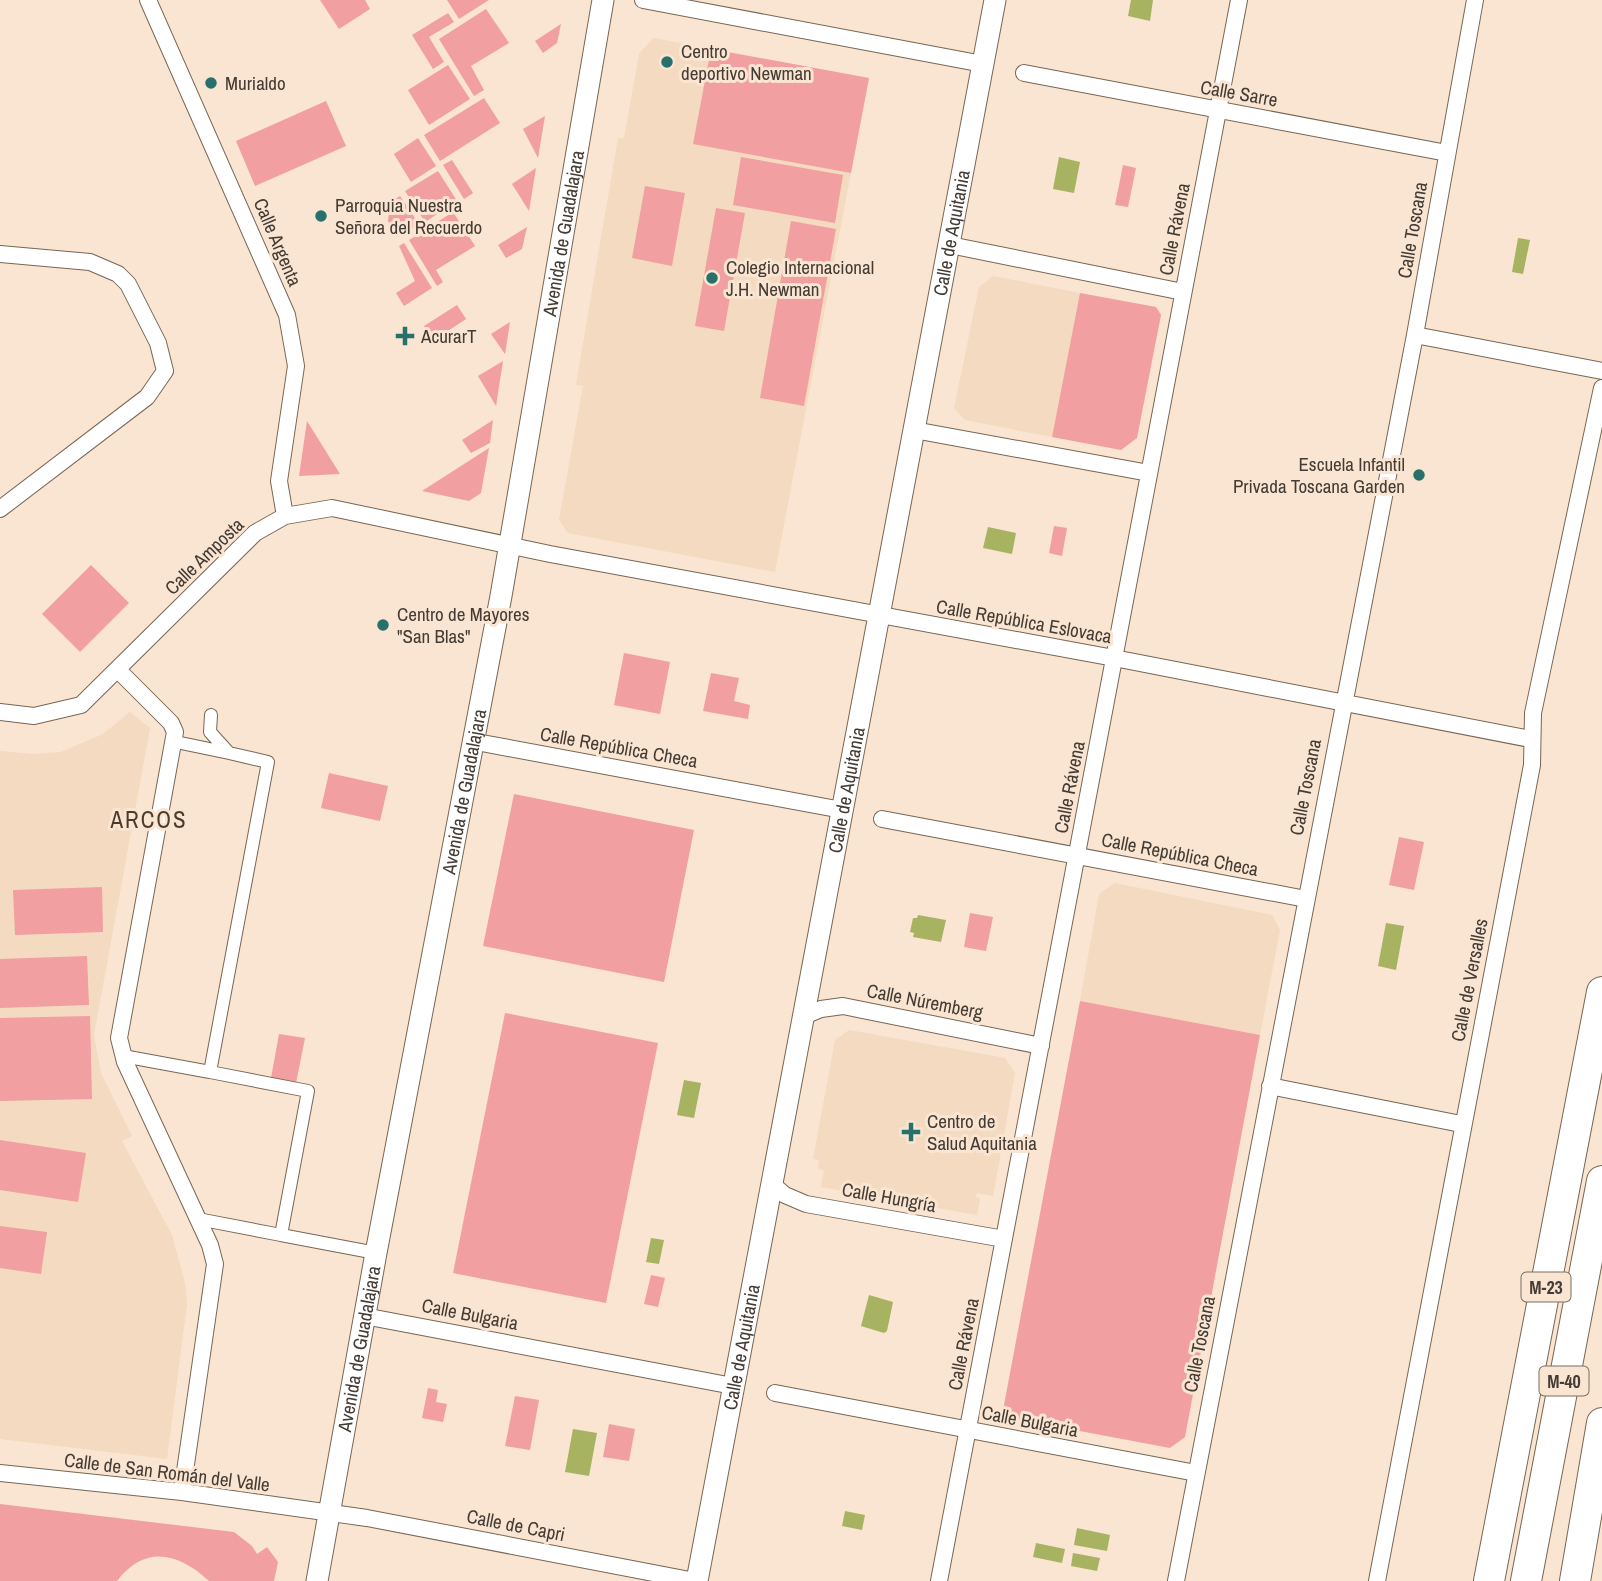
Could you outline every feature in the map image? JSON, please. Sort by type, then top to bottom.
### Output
[{"type":"highway","name":"M-23","points":[[1489,1581],[1602,992]]},
{"type":"highway","name":"M-40","points":[[1526,1581],[1602,1181]]},
{"type":"highway","points":[[1575,1581],[1602,1423]]},
{"type":"street","name":"Calle Argenta","points":[[148,0],[287,316],[296,366],[279,481],[285,516]]},
{"type":"street","name":"Avenida de Guadalajara","points":[[317,1581],[364,1316],[509,546],[603,0]]},
{"type":"street","points":[[643,0],[983,64]]},
{"type":"street","name":"Calle de Aquitania","points":[[696,1581],[995,0]]},
{"type":"street","name":"Calle Rávena","points":[[939,1581],[1240,0]]},
{"type":"street","name":"Calle Toscana","points":[[1176,1581],[1342,704],[1415,335],[1475,0]]},
{"type":"street","name":"Calle Sarre","points":[[1024,73],[1447,153]]},
{"type":"street","points":[[950,245],[1183,292]]},
{"type":"street","points":[[0,254],[90,262],[118,274],[128,284],[158,343],[165,370],[147,397],[0,509]]},
{"type":"street","points":[[1415,335],[1602,371]]},
{"type":"street","name":"Calle de Versalles","points":[[1377,1581],[1461,1124],[1532,765],[1531,739],[1542,672],[1602,388]]},
{"type":"street","points":[[914,430],[1149,473]]},
{"type":"street","name":"Calle Amposta","points":[[0,712],[34,716],[81,705],[255,533],[285,516],[332,508],[509,546]]},
{"type":"street","name":"Calle República Eslovaca","points":[[509,546],[1114,658],[1531,739]]},
{"type":"street","points":[[118,670],[171,723],[176,742],[119,1038],[123,1056],[198,1219],[215,1265],[182,1492]]},
{"type":"street","points":[[211,715],[210,732],[229,754]]},
{"type":"street","name":"Calle República Checa","points":[[471,741],[842,810]]},
{"type":"street","points":[[176,742],[268,762],[211,1072]]},
{"type":"street","name":"Calle República Checa","points":[[882,819],[1306,899]]},
{"type":"street","name":"Calle Núremberg","points":[[802,1017],[821,1009],[843,1006],[1041,1046]]},
{"type":"street","points":[[123,1056],[308,1091],[281,1235]]},
{"type":"street","points":[[1270,1086],[1461,1124]]},
{"type":"street","name":"Calle Hungría","points":[[772,1184],[785,1195],[806,1204],[1004,1238]]},
{"type":"street","points":[[198,1219],[376,1254]]},
{"type":"street","name":"Calle Bulgaria","points":[[364,1316],[733,1386]]},
{"type":"street","name":"Calle Bulgaria","points":[[775,1393],[1196,1473]]},
{"type":"street","name":"Calle de San Román del Valle","points":[[0,1473],[182,1492],[329,1513]]},
{"type":"street","name":"Calle de Capri","points":[[329,1513],[696,1581]]},
{"type":"shaded area","points":[[320,0],[365,0],[370,9],[339,29]]},
{"type":"shaded area","points":[[447,0],[489,0],[459,19]]},
{"type":"shaded area","points":[[1131,0],[1153,0],[1150,21],[1128,16]]},
{"type":"shaded area","points":[[486,9],[509,43],[471,66],[484,90],[474,96],[439,39]]},
{"type":"shaded area","points":[[448,13],[454,22],[429,37],[444,62],[433,69],[412,35]]},
{"type":"shaded area","points":[[561,24],[557,43],[543,53],[535,41]]},
{"type":"shaded area","name":"Colegio Internacional J.H. Newman","points":[[653,38],[869,78],[775,572],[568,533],[559,520],[583,386],[576,385],[618,138],[624,138],[639,54]]},
{"type":"shaded area","points":[[711,49],[869,78],[851,173],[693,144]]},
{"type":"shaded area","points":[[448,65],[470,99],[429,125],[408,90]]},
{"type":"shaded area","points":[[484,98],[500,123],[440,161],[424,135]]},
{"type":"shaded area","points":[[326,101],[346,146],[255,186],[236,141]]},
{"type":"shaded area","points":[[545,116],[538,158],[523,129]]},
{"type":"shaded area","points":[[418,138],[436,166],[411,182],[394,154]]},
{"type":"shaded area","points":[[741,157],[843,175],[835,223],[733,205]]},
{"type":"shaded area","points":[[1059,157],[1080,162],[1074,193],[1053,189]]},
{"type":"shaded area","points":[[452,160],[473,193],[464,199],[443,165]]},
{"type":"shaded area","points":[[1123,165],[1136,168],[1128,207],[1115,205]]},
{"type":"shaded area","points":[[536,168],[529,211],[512,184]]},
{"type":"shaded area","points":[[438,171],[457,201],[425,222],[405,191]]},
{"type":"shaded area","points":[[645,186],[685,193],[672,266],[632,258]]},
{"type":"shaded area","points":[[400,196],[419,224],[398,237],[388,221],[390,202]]},
{"type":"shaded area","points":[[716,208],[745,213],[724,331],[695,326]]},
{"type":"shaded area","points":[[453,212],[475,246],[436,270],[443,282],[437,286],[409,240]]},
{"type":"shaded area","points":[[791,221],[836,229],[804,406],[760,398]]},
{"type":"shaded area","points":[[527,227],[522,249],[506,258],[498,245]]},
{"type":"shaded area","points":[[1518,238],[1530,240],[1523,274],[1512,272]]},
{"type":"shaded area","points":[[404,243],[432,288],[404,306],[396,293],[415,281],[399,246]]},
{"type":"shaded area","points":[[993,276],[1080,293],[1052,437],[965,420],[954,408],[979,287]]},
{"type":"shaded area","points":[[1080,293],[1156,307],[1161,315],[1137,438],[1121,450],[1052,437]]},
{"type":"shaded area","points":[[457,305],[466,319],[434,340],[424,326]]},
{"type":"shaded area","points":[[510,322],[505,354],[491,334]]},
{"type":"shaded area","points":[[503,361],[496,406],[478,376]]},
{"type":"shaded area","points":[[493,420],[490,443],[471,453],[462,440]]},
{"type":"shaded area","points":[[307,421],[340,474],[299,476]]},
{"type":"shaded area","points":[[489,448],[481,493],[469,501],[422,491]]},
{"type":"shaded area","points":[[1054,526],[1067,528],[1062,556],[1049,553]]},
{"type":"shaded area","points":[[988,527],[1016,533],[1012,554],[983,548]]},
{"type":"shaded area","points":[[91,565],[129,603],[80,652],[42,614]]},
{"type":"shaded area","points":[[624,653],[670,662],[660,714],[614,705]]},
{"type":"shaded area","points":[[711,673],[739,678],[734,701],[750,705],[748,719],[703,711]]},
{"type":"shaded area","points":[[130,712],[150,728],[94,1035],[101,1073],[132,1136],[122,1141],[172,1235],[185,1283],[187,1304],[167,1459],[0,1439],[0,751],[33,754],[61,752],[103,734]]},
{"type":"shaded area","points":[[329,773],[388,786],[380,821],[321,808]]},
{"type":"shaded area","points":[[514,794],[694,830],[664,982],[483,946]]},
{"type":"shaded area","points":[[1399,837],[1424,842],[1414,890],[1389,885]]},
{"type":"shaded area","points":[[1115,883],[1272,915],[1280,930],[1260,1035],[1080,1001],[1099,894]]},
{"type":"shaded area","points":[[102,887],[103,932],[15,935],[13,890]]},
{"type":"shaded area","points":[[970,913],[993,917],[986,951],[964,947]]},
{"type":"shaded area","points":[[918,915],[946,920],[941,942],[913,937],[914,933],[910,932],[913,918]]},
{"type":"shaded area","points":[[1386,923],[1404,926],[1396,970],[1378,966]]},
{"type":"shaded area","points":[[87,956],[89,1005],[0,1008],[0,959]]},
{"type":"shaded area","points":[[1080,1001],[1260,1035],[1185,1437],[1170,1448],[1011,1418],[1004,1405]]},
{"type":"shaded area","points":[[505,1013],[658,1043],[606,1303],[453,1273]]},
{"type":"shaded area","points":[[90,1016],[92,1099],[0,1101],[0,1018]]},
{"type":"shaded area","name":"Centro de Salud Aquitania","points":[[849,1030],[1005,1058],[1015,1073],[993,1196],[977,1193],[976,1197],[980,1198],[977,1215],[821,1187],[824,1170],[818,1169],[819,1160],[813,1159],[835,1040]]},
{"type":"shaded area","points":[[279,1034],[305,1038],[296,1083],[271,1078]]},
{"type":"shaded area","points":[[684,1080],[701,1083],[694,1118],[677,1115]]},
{"type":"shaded area","points":[[0,1140],[86,1153],[78,1202],[0,1190]]},
{"type":"shaded area","points":[[0,1226],[47,1232],[41,1274],[0,1268]]},
{"type":"shaded area","points":[[651,1238],[664,1240],[659,1264],[646,1262]]},
{"type":"shaded area","points":[[651,1275],[665,1278],[658,1307],[644,1304]]},
{"type":"shaded area","points":[[869,1295],[893,1302],[887,1331],[884,1333],[861,1326]]},
{"type":"shaded area","points":[[428,1388],[438,1390],[436,1402],[447,1404],[443,1422],[422,1418]]},
{"type":"shaded area","points":[[515,1396],[539,1400],[530,1450],[505,1446]]},
{"type":"shaded area","points":[[609,1424],[635,1429],[629,1461],[603,1457]]},
{"type":"shaded area","points":[[573,1429],[597,1433],[589,1476],[565,1472]]},
{"type":"shaded area","points":[[0,1504],[234,1532],[252,1546],[257,1554],[267,1547],[278,1562],[274,1581],[209,1581],[198,1571],[174,1559],[151,1557],[139,1561],[117,1581],[0,1581]]},
{"type":"shaded area","points":[[845,1511],[865,1515],[862,1530],[842,1526]]},
{"type":"shaded area","points":[[1077,1528],[1110,1535],[1107,1551],[1074,1545]]},
{"type":"shaded area","points":[[1036,1543],[1065,1549],[1062,1563],[1033,1557]]},
{"type":"shaded area","points":[[1073,1553],[1100,1558],[1097,1571],[1071,1566]]},
{"type":"place","name":"Centro deportivo Newman","points":[[667,62]]},
{"type":"place","name":"Murialdo","points":[[211,83]]},
{"type":"place","name":"Parroquia Nuestra Señora del Recuerdo","points":[[321,216]]},
{"type":"place","name":"Colegio Internacional J.H. Newman","points":[[712,278]]},
{"type":"place","name":"AcurarT","points":[[405,336]]},
{"type":"place","name":"Escuela Infantil Privada Toscana Garden","points":[[1419,475]]},
{"type":"place","name":"Centro de Mayores \"San Blas\"","points":[[383,625]]},
{"type":"place","name":"Centro de Salud Aquitania","points":[[911,1132]]},
{"type":"district","name":"ARCOS","points":[[149,819]]}]
